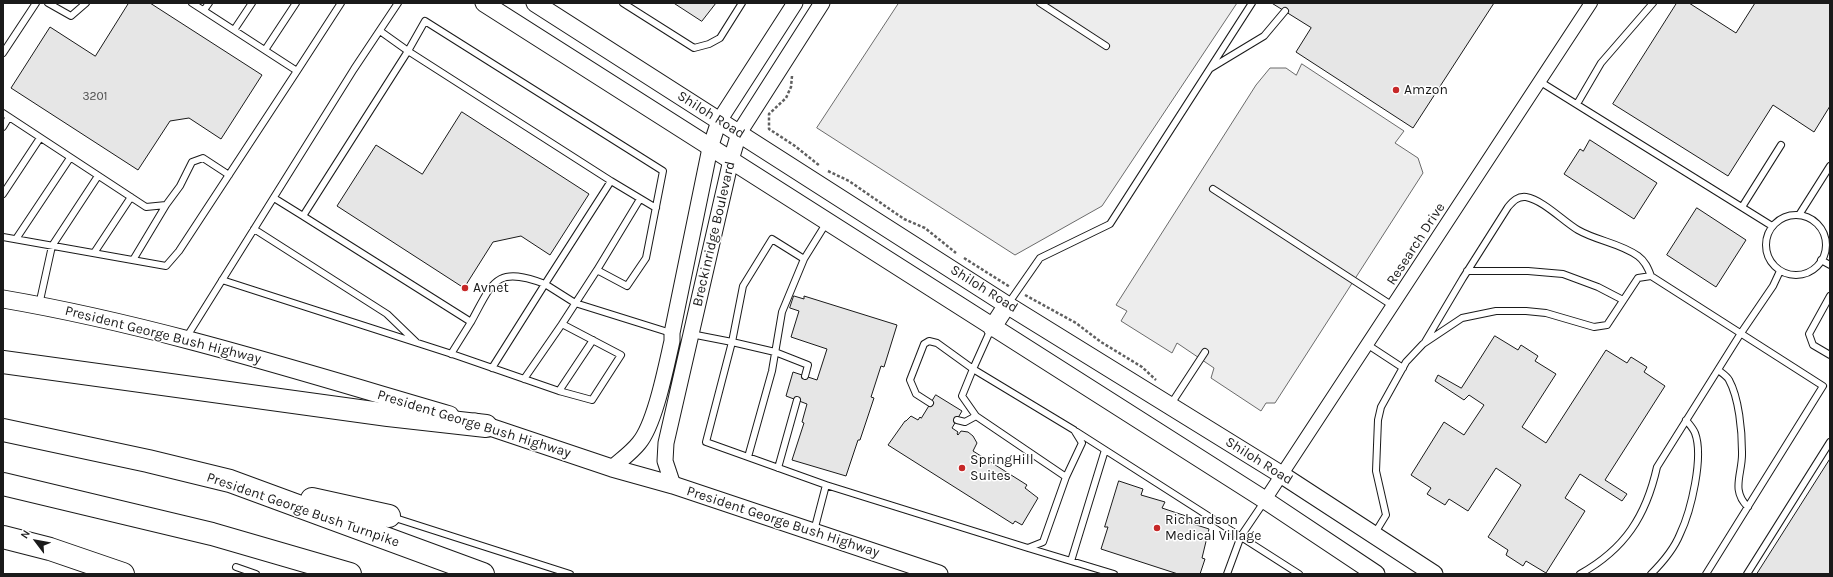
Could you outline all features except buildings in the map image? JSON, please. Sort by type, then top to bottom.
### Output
[{"type":"highway","points":[[3,362],[388,415],[486,426]]},
{"type":"highway","name":"President George Bush Turnpike","points":[[3,430],[148,460],[230,482],[483,574]]},
{"type":"highway","points":[[230,482],[389,516]]},
{"type":"highway","points":[[3,484],[198,530],[350,574]]},
{"type":"highway","points":[[3,537],[50,549],[123,574]]},
{"type":"main road","name":"Shiloh Road","points":[[484,3],[992,328],[1265,500],[1376,574]]},
{"type":"main road","name":"Shiloh Road","points":[[535,3],[1007,304],[1174,400],[1282,475],[1434,574]]},
{"type":"main road","name":"President George Bush Highway","points":[[3,298],[66,310],[185,338],[486,426],[612,468],[672,485],[939,574]]},
{"type":"main road","points":[[992,328],[1007,304]]},
{"type":"street","name":"Breckinridge Boulevard","points":[[612,468],[640,443],[649,426],[660,390],[672,341],[672,333],[710,148],[719,121],[795,3]]},
{"type":"street","name":"Breckinridge Boulevard","points":[[672,485],[665,461],[666,443],[731,160],[739,133],[822,3]]},
{"type":"street","name":"Research Drive","points":[[1265,500],[1591,3]]},
{"type":"street","points":[[672,333],[691,334]]},
{"type":"lane","points":[[3,53],[36,3]]},
{"type":"lane","points":[[48,3],[71,16],[86,3]]},
{"type":"lane","points":[[192,3],[297,71]]},
{"type":"lane","points":[[204,10],[209,3]]},
{"type":"lane","points":[[234,30],[252,3]]},
{"type":"lane","points":[[265,50],[296,3]]},
{"type":"lane","points":[[3,237],[166,266],[179,251],[341,3]]},
{"type":"lane","points":[[185,338],[398,3]]},
{"type":"lane","points":[[623,3],[694,48],[709,44],[720,38],[742,3]]},
{"type":"lane","points":[[1040,3],[1106,46]]},
{"type":"lane","points":[[1007,304],[1040,258],[1110,224],[1252,3]]},
{"type":"lane","points":[[1577,104],[1601,63],[1653,3]]},
{"type":"lane","points":[[1209,69],[1264,36],[1285,12]]},
{"type":"lane","points":[[303,216],[408,51],[425,21],[663,171],[646,258],[627,286],[597,270]]},
{"type":"lane","points":[[380,31],[408,51],[610,181],[656,208]]},
{"type":"lane","points":[[1540,81],[1772,226]]},
{"type":"lane","points":[[3,113],[146,207],[166,205]]},
{"type":"lane","points":[[3,127],[9,117]]},
{"type":"lane","points":[[3,194],[40,138]]},
{"type":"lane","points":[[1742,207],[1781,145]]},
{"type":"lane","points":[[16,239],[70,158]]},
{"type":"lane","points":[[133,260],[166,205],[180,186],[192,162],[203,158],[229,175]]},
{"type":"lane","points":[[1799,215],[1830,166]]},
{"type":"lane","points":[[39,305],[52,246],[98,176]]},
{"type":"lane","points":[[492,368],[610,181]]},
{"type":"lane","points":[[1213,189],[1393,306]]},
{"type":"lane","points":[[94,253],[131,197]]},
{"type":"lane","points":[[1374,535],[1386,515],[1376,470],[1378,420],[1381,407],[1403,368],[1423,344],[1508,207],[1513,201],[1520,197],[1527,197],[1538,202],[1577,230],[1632,252],[1647,265],[1651,276],[1823,386],[1706,574]]},
{"type":"lane","points":[[274,198],[471,322]]},
{"type":"lane","points":[[524,379],[597,270],[640,198]]},
{"type":"lane","points":[[1790,215],[1799,215],[1808,217],[1822,230],[1826,248],[1818,265],[1810,271],[1800,274],[1790,274],[1780,271],[1772,264],[1767,255],[1767,235],[1772,226],[1780,219],[1790,215]]},
{"type":"lane","points":[[748,457],[772,371],[782,312],[804,259],[827,222]]},
{"type":"lane","points":[[254,229],[387,314],[418,343]]},
{"type":"lane","points":[[1825,239],[1830,231]]},
{"type":"lane","points":[[804,259],[772,239],[743,286],[732,342],[706,442],[826,485],[1114,574]]},
{"type":"lane","points":[[1821,260],[1830,265]]},
{"type":"lane","points":[[1467,271],[1528,271],[1564,274],[1598,287],[1623,300]]},
{"type":"lane","points":[[1580,574],[1606,557],[1620,545],[1641,515],[1653,486],[1657,467],[1741,333],[1773,286],[1780,271]]},
{"type":"lane","points":[[451,354],[492,284],[498,279],[511,276],[528,278],[545,284],[575,303],[672,333]]},
{"type":"lane","points":[[1423,344],[1462,318],[1496,311],[1546,313],[1594,327],[1607,325],[1638,278],[1651,276]]},
{"type":"lane","points":[[222,280],[418,343],[559,391],[592,400],[621,355],[562,324]]},
{"type":"lane","points":[[1830,296],[1828,306],[1809,334],[1813,345],[1830,355]]},
{"type":"lane","points":[[992,328],[962,396],[976,416],[1066,477]]},
{"type":"lane","points":[[691,334],[775,352],[808,365],[805,376]]},
{"type":"lane","points":[[559,391],[593,340]]},
{"type":"lane","points":[[930,404],[916,394],[910,380],[924,344],[929,341],[937,343],[973,369],[1074,430],[1242,536],[1299,574]]},
{"type":"lane","points":[[1368,345],[1403,368]]},
{"type":"lane","points":[[1174,400],[1205,352]]},
{"type":"lane","points":[[1718,370],[1729,378],[1736,398],[1743,453],[1738,489],[1740,500],[1748,507]]},
{"type":"lane","points":[[778,468],[798,400]]},
{"type":"lane","points":[[957,420],[965,422],[976,416]]},
{"type":"lane","points":[[1651,574],[1660,565],[1680,535],[1690,504],[1699,460],[1695,432],[1686,420]]},
{"type":"lane","points":[[1028,548],[1043,542],[1066,477],[1082,443],[1074,430]]},
{"type":"lane","points":[[1747,574],[1830,442]]},
{"type":"lane","points":[[1072,561],[1105,450]]},
{"type":"lane","points":[[814,532],[826,485]]},
{"type":"lane","points":[[1227,574],[1242,536],[1265,500]]},
{"type":"lane","points":[[389,516],[570,574]]},
{"type":"lane","points":[[236,567],[256,574]]},
{"type":"path","points":[[792,74],[791,87],[786,98],[769,114],[769,129],[795,146],[827,171],[849,181],[904,219],[925,228],[960,256],[974,263],[1017,291],[1076,323],[1101,342],[1142,367],[1155,377],[1157,382],[1174,400]]},
{"type":"shaded area","points":[[899,3],[1237,3],[1102,206],[1015,255],[817,128]]},
{"type":"shaded area","points":[[1302,64],[1404,131],[1395,143],[1418,158],[1423,173],[1275,403],[1266,403],[1261,411],[1211,378],[1214,368],[1177,343],[1172,353],[1121,321],[1127,311],[1116,305],[1256,85],[1270,68],[1286,68],[1296,75]]},
{"type":"place","name":"Amzon","points":[[1396,90]]},
{"type":"place","name":"Avnet","points":[[465,288]]},
{"type":"place","name":"SpringHill Suites","points":[[962,468]]},
{"type":"place","name":"Richardson Medical Village","points":[[1157,528]]}]
